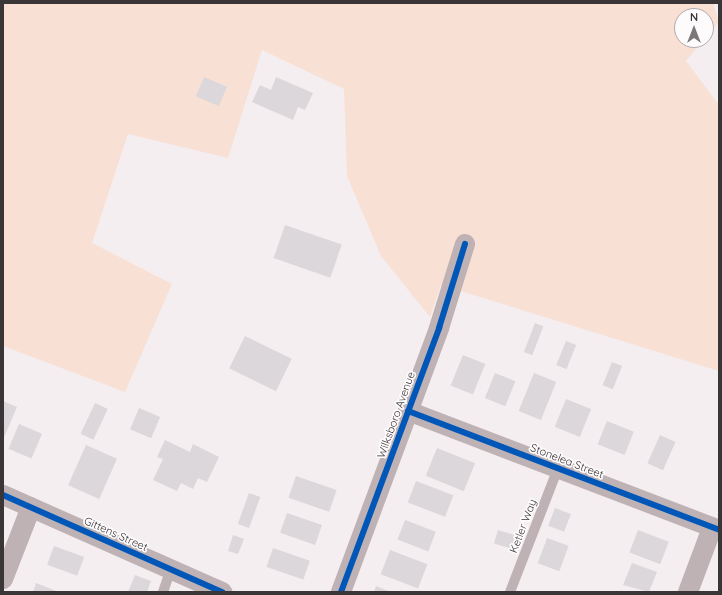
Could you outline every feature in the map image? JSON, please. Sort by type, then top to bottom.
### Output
[{"type":"street","name":"Wilksboro Avenue","points":[[341,592],[408,411],[465,244]]},
{"type":"street","name":"Stonelea Street","points":[[408,411],[716,529]]},
{"type":"street","name":"Gittens Street","points":[[3,495],[222,592]]},
{"type":"street","points":[[3,579],[31,507]]},
{"type":"street","points":[[688,592],[716,529]]},
{"type":"lane","name":"Ketler Way","points":[[510,592],[558,468]]},
{"type":"lane","points":[[163,592],[171,570]]},
{"type":"shaded area","points":[[3,3],[713,3],[719,22],[714,28],[714,8],[674,8],[674,48],[697,48],[686,61],[719,105],[719,371],[441,285],[430,317],[381,256],[347,176],[344,89],[262,50],[228,158],[128,134],[92,243],[172,284],[125,392],[3,346]]},
{"type":"building","points":[[204,77],[227,87],[219,106],[196,96]]},
{"type":"building","points":[[276,77],[313,93],[305,110],[298,107],[293,120],[252,102],[260,85],[271,90]]},
{"type":"building","points":[[285,225],[342,245],[330,278],[274,258]]},
{"type":"building","points":[[535,323],[543,326],[532,355],[524,352]]},
{"type":"building","points":[[245,336],[292,359],[276,391],[229,368]]},
{"type":"building","points":[[566,341],[576,345],[566,369],[556,365]]},
{"type":"building","points":[[463,355],[485,364],[473,395],[451,386]]},
{"type":"building","points":[[612,362],[622,366],[613,389],[603,385]]},
{"type":"building","points":[[495,373],[515,381],[505,406],[485,398]]},
{"type":"building","points":[[534,373],[556,382],[541,420],[519,411]]},
{"type":"building","points":[[566,399],[591,409],[580,437],[555,427]]},
{"type":"building","points":[[3,401],[17,407],[3,440]]},
{"type":"building","points":[[95,403],[108,409],[93,440],[81,434]]},
{"type":"building","points":[[139,408],[160,417],[151,438],[130,429]]},
{"type":"building","points":[[607,421],[634,432],[625,455],[598,444]]},
{"type":"building","points":[[19,424],[42,434],[31,459],[8,449]]},
{"type":"building","points":[[660,435],[676,442],[663,470],[647,463]]},
{"type":"building","points":[[165,440],[190,452],[193,444],[219,457],[207,482],[198,478],[193,489],[181,483],[177,491],[153,480],[163,459],[157,457]]},
{"type":"building","points":[[86,445],[117,459],[99,499],[68,485]]},
{"type":"building","points":[[437,448],[475,463],[464,491],[426,476]]},
{"type":"building","points":[[296,476],[337,490],[329,512],[289,498]]},
{"type":"building","points":[[416,481],[453,495],[445,517],[408,502]]},
{"type":"building","points":[[249,493],[260,497],[249,528],[238,524]]},
{"type":"building","points":[[555,508],[571,514],[564,532],[548,526]]},
{"type":"building","points":[[287,513],[322,525],[315,545],[280,533]]},
{"type":"building","points":[[405,520],[436,532],[428,551],[397,540]]},
{"type":"building","points":[[498,530],[518,536],[514,550],[494,543]]},
{"type":"building","points":[[638,530],[669,542],[660,564],[629,552]]},
{"type":"building","points":[[233,535],[244,539],[238,554],[228,551]]},
{"type":"building","points":[[547,538],[569,546],[559,571],[538,563]]},
{"type":"building","points":[[54,546],[84,557],[77,576],[47,565]]},
{"type":"building","points":[[273,548],[310,561],[303,580],[266,567]]},
{"type":"building","points":[[390,550],[427,564],[418,589],[381,574]]},
{"type":"building","points":[[632,563],[657,572],[649,592],[623,585]]},
{"type":"building","points":[[135,575],[151,581],[147,592],[128,592]]},
{"type":"building","points":[[36,583],[59,592],[33,592]]},
{"type":"building","points":[[376,586],[391,592],[374,592]]},
{"type":"cycle path","points":[[341,592],[439,328],[465,244]]},
{"type":"cycle path","points":[[408,411],[719,530]]},
{"type":"cycle path","points":[[3,495],[222,592]]}]
